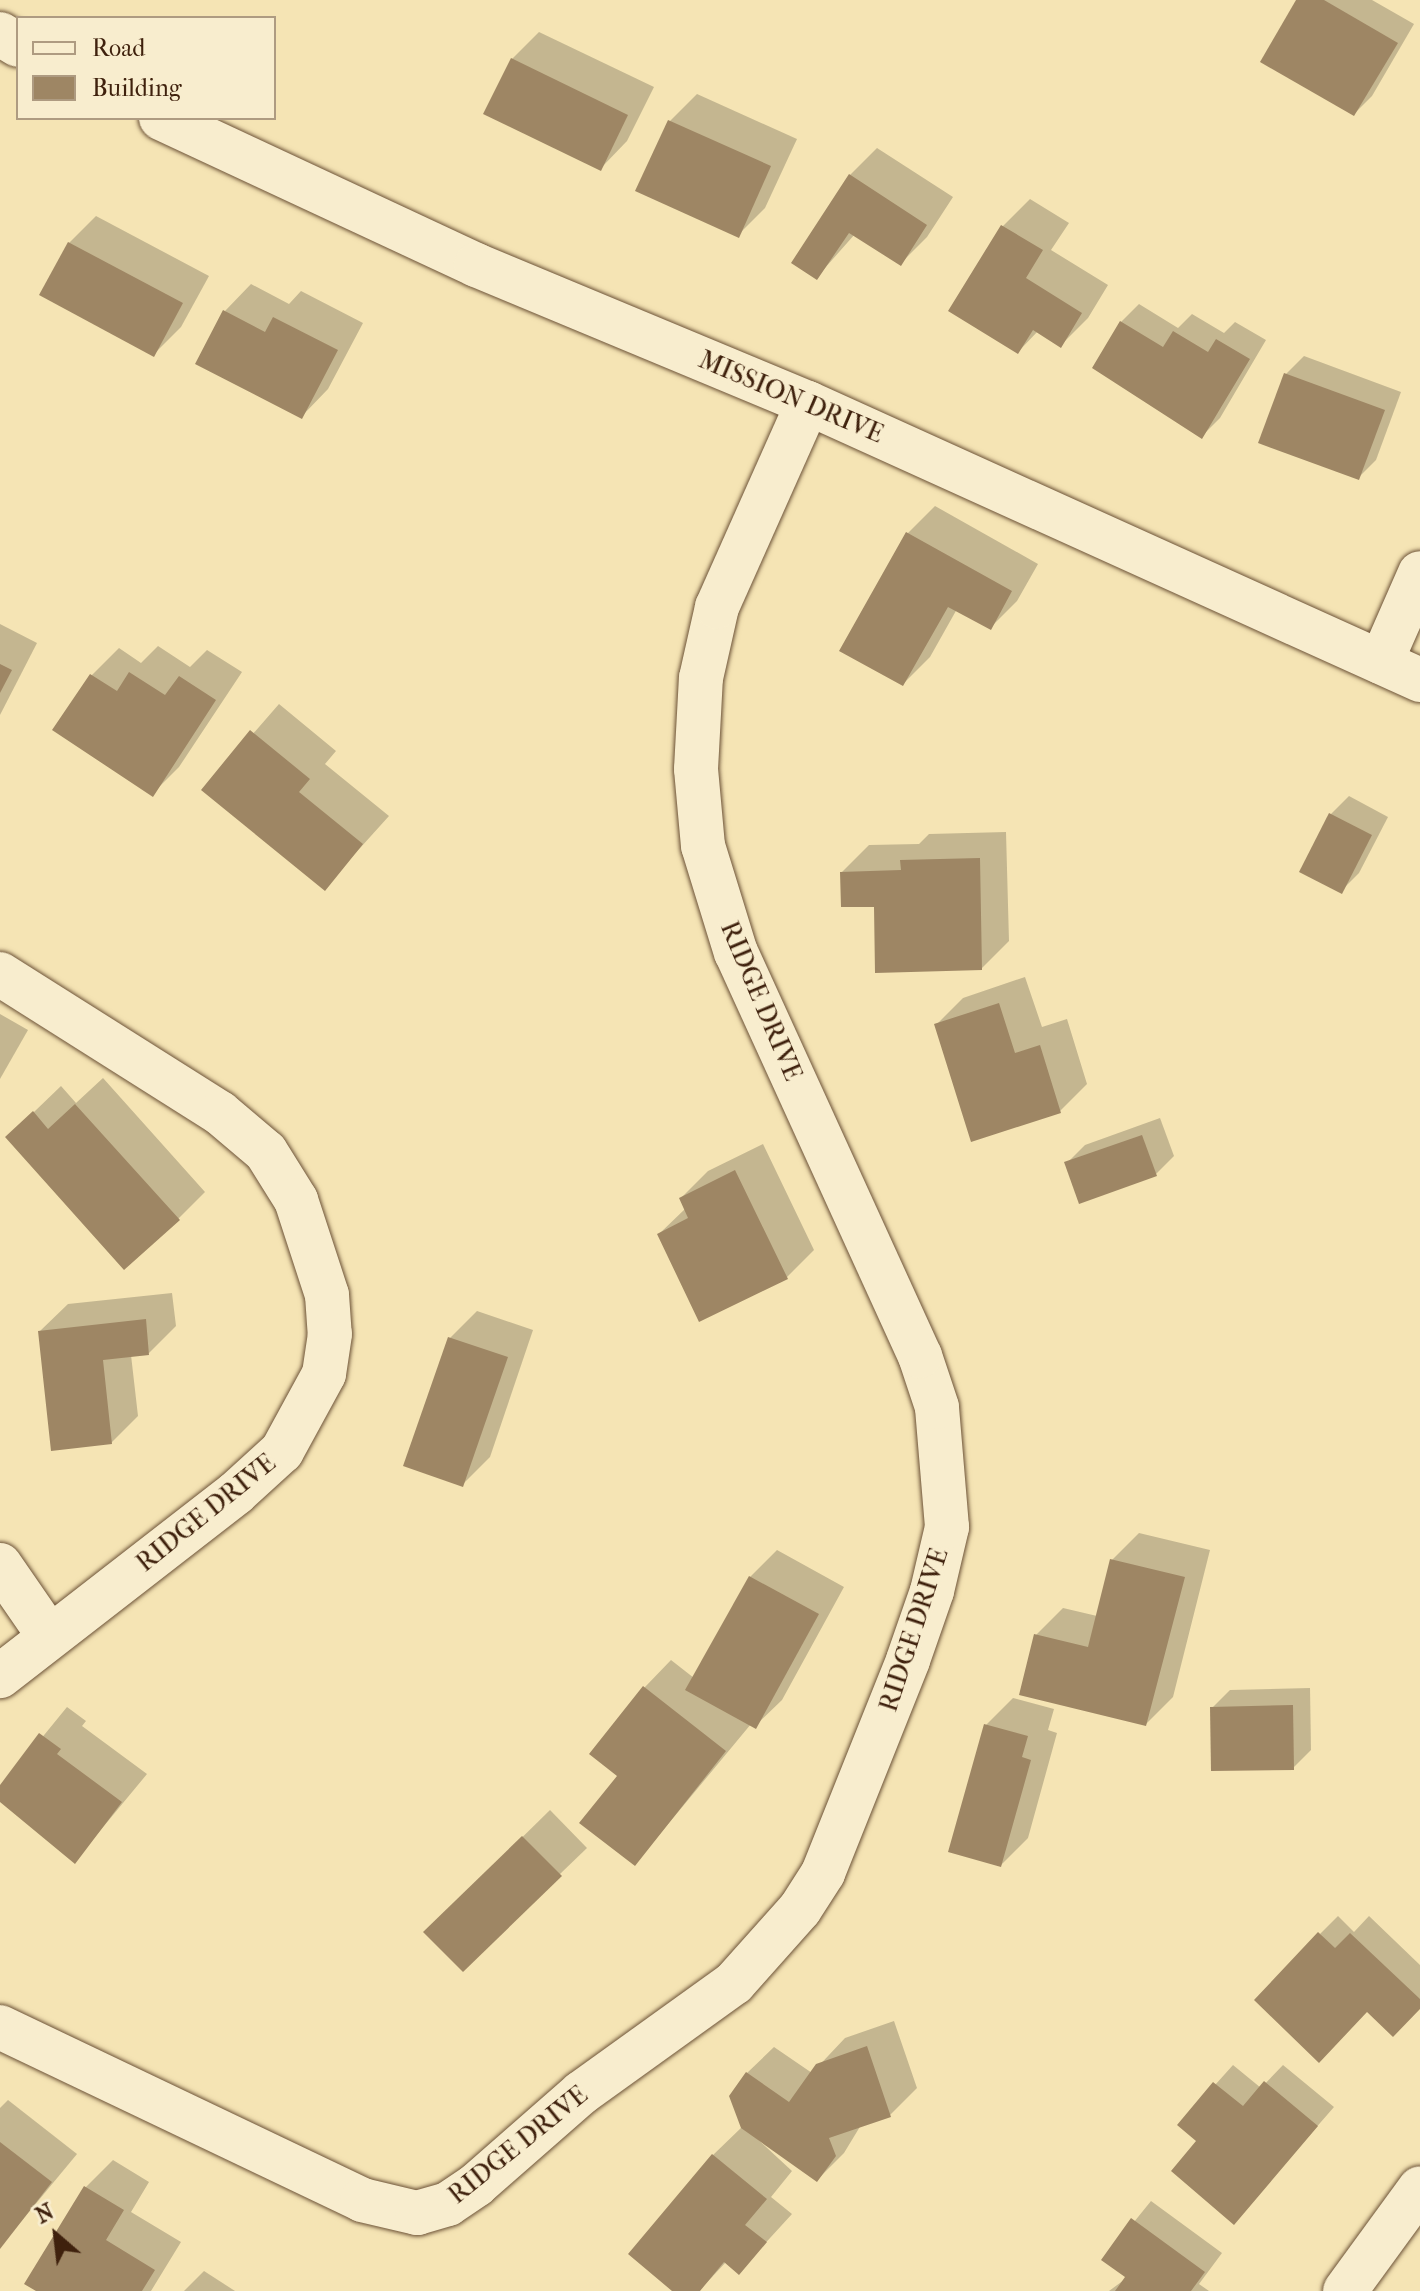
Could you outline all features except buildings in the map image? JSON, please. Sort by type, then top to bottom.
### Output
[{"type":"street","name":"MISSION DRIVE","points":[[165,120],[476,265],[808,403],[1420,680]]},
{"type":"street","name":"RIDGE DRIVE","points":[[0,2027],[362,2200],[417,2213],[448,2204],[476,2185],[581,2093],[734,1983],[800,1909],[823,1873],[913,1646],[947,1527],[937,1407],[920,1356],[736,953],[703,846],[696,769],[701,678],[714,622],[750,528],[808,403]]},
{"type":"street","points":[[1381,662],[1420,573]]},
{"type":"street","name":"RIDGE DRIVE","points":[[0,974],[209,1106],[266,1152],[296,1200],[327,1295],[330,1334],[324,1374],[282,1451],[236,1493],[0,1676]]},
{"type":"street","points":[[0,1565],[49,1636]]},
{"type":"street","points":[[1345,2291],[1420,2188]]}]
